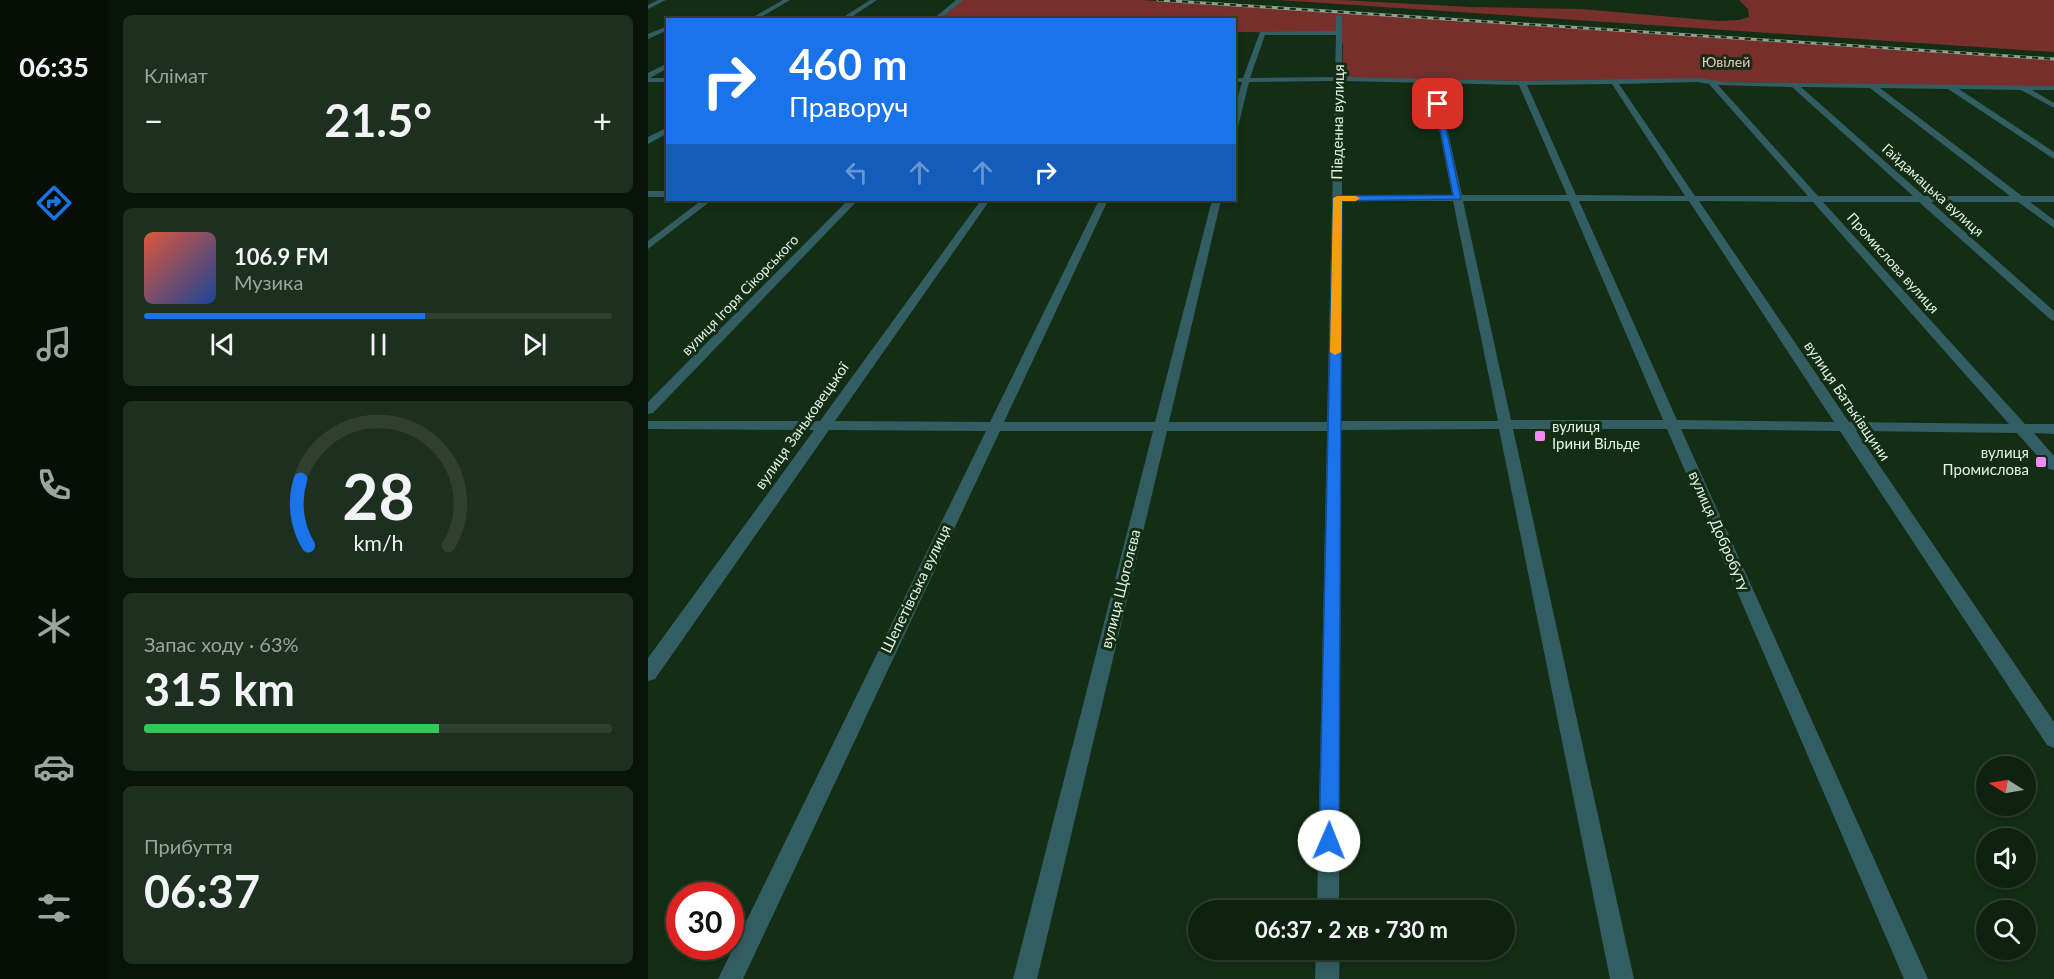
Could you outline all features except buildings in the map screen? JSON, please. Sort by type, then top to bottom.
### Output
[{"type":"street","points":[[649,6],[663,0]]},
{"type":"street","points":[[755,18],[787,0]]},
{"type":"street","points":[[845,18],[873,0]]},
{"type":"street","points":[[938,18],[960,0]]},
{"type":"street","name":"Південна вулиця","points":[[1328,900],[1340,17]]},
{"type":"street","points":[[648,37],[666,28]]},
{"type":"street","points":[[1236,119],[1262,33],[1339,33]]},
{"type":"street","points":[[648,78],[666,66]]},
{"type":"street","points":[[648,78],[666,80]]},
{"type":"street","points":[[1236,80],[1339,81],[1360,79],[1522,83],[1613,80],[1710,81],[1724,84],[2054,88]]},
{"type":"street","name":"вулиця Батьківщини","points":[[1613,80],[2054,739]]},
{"type":"street","points":[[1433,81],[1622,979]]},
{"type":"street","name":"Промислова вулиця","points":[[1710,81],[2054,465]]},
{"type":"street","name":"вулиця Добробуту","points":[[1522,83],[1916,979]]},
{"type":"street","name":"Гайдамацька вулиця","points":[[1794,84],[2054,317]]},
{"type":"street","points":[[1871,85],[2054,225]]},
{"type":"street","points":[[1949,86],[2054,156]]},
{"type":"street","points":[[2022,87],[2054,106]]},
{"type":"street","points":[[648,141],[666,130]]},
{"type":"street","points":[[648,194],[666,194]]},
{"type":"street","points":[[1337,198],[2054,199]]},
{"type":"street","points":[[648,246],[703,201]]},
{"type":"street","name":"вулиця Ігоря Сікорського","points":[[648,410],[852,201]]},
{"type":"street","name":"вулиця Заньковецької","points":[[648,672],[985,201]]},
{"type":"street","name":"Шепетівська вулиця","points":[[730,979],[1104,201]]},
{"type":"street","name":"вулиця Щоголєва","points":[[1025,979],[1217,201]]},
{"type":"street","points":[[648,425],[1161,427],[1672,424],[2054,429]]},
{"type":"street","points":[[1327,979],[1328,960]]},
{"type":"green space","name":"Ювілей","points":[[961,0],[1142,0],[2054,59],[2054,87],[1715,82],[1711,80],[1523,81],[1342,78],[1343,45],[1339,33],[1236,32],[1236,18],[939,18]]},
{"type":"green space","points":[[1278,0],[1341,0],[1470,7],[1581,9],[1718,21],[1749,17],[1748,9],[1739,0],[2054,0],[2054,52]]},
{"type":"railway","points":[[1158,0],[2054,59]]},
{"type":"slow traffic","points":[[1335,352],[1337,198],[1356,198]]},
{"type":"place","name":"вулиця Ірини Вільде","points":[[1540,436]]},
{"type":"place","name":"вулиця Промислова","points":[[2041,462]]},
{"type":"route","points":[[1329,841],[1337,198],[1458,198],[1438,104]]}]
